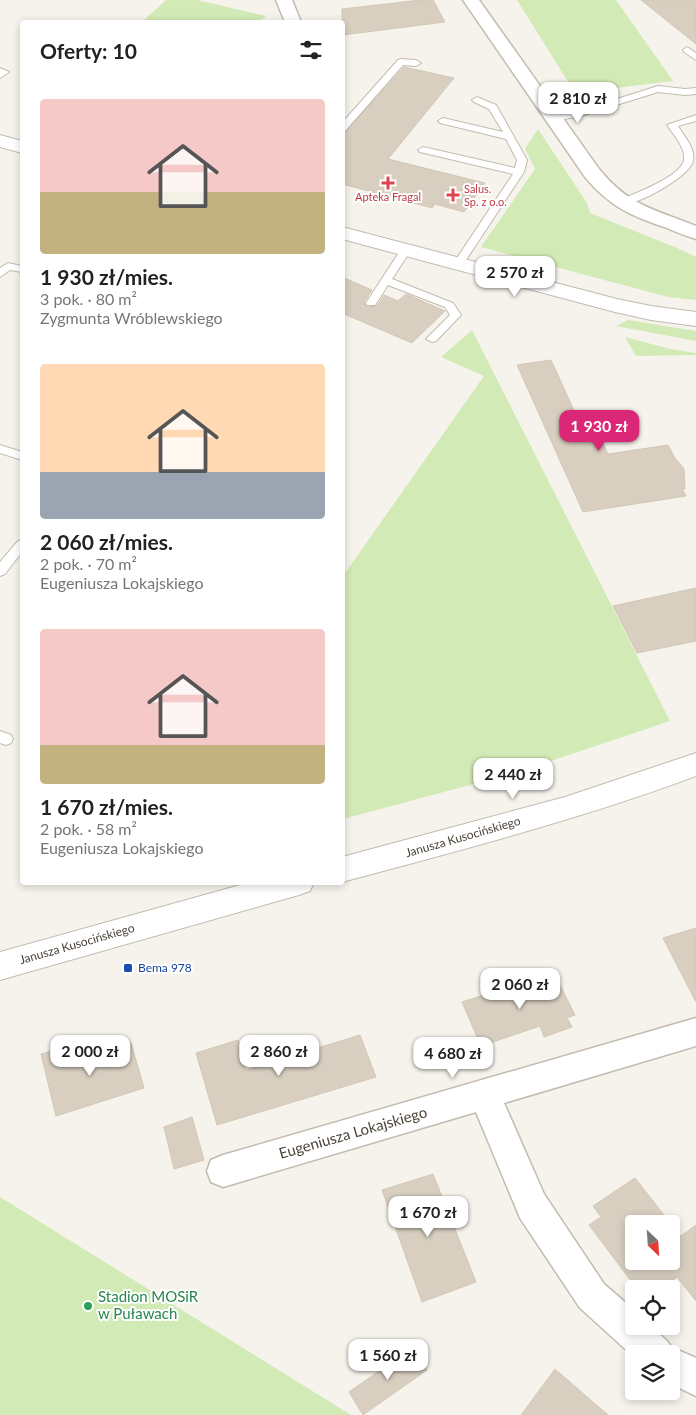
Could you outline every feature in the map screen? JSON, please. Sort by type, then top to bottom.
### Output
[{"type":"street","points":[[284,0],[292,20]]},
{"type":"street","points":[[471,0],[592,173],[608,191],[622,203],[696,233]]},
{"type":"street","points":[[0,141],[20,146]]},
{"type":"street","points":[[345,234],[615,305],[696,320]]},
{"type":"street","name":"Janusza Kusocińskiego","points":[[345,869],[555,811],[647,783],[696,764]]},
{"type":"street","name":"Janusza Kusocińskiego","points":[[0,966],[288,885]]},
{"type":"street","name":"Eugeniusza Lokajskiego","points":[[223,1171],[696,1032]]},
{"type":"street","points":[[484,1094],[532,1206],[592,1296],[646,1345]]},
{"type":"street","points":[[680,1369],[696,1378]]},
{"type":"lane","points":[[687,50],[696,57]]},
{"type":"lane","points":[[345,126],[400,62],[416,63]]},
{"type":"lane","points":[[0,71],[4,72],[0,75]]},
{"type":"lane","points":[[553,118],[578,114],[658,89],[685,92],[696,91]]},
{"type":"lane","points":[[458,264],[519,172],[522,160],[493,108],[477,100]]},
{"type":"lane","points":[[622,203],[676,177],[686,167],[689,160],[687,151],[672,125],[696,118]]},
{"type":"lane","points":[[443,121],[510,137]]},
{"type":"lane","points":[[423,150],[519,172]]},
{"type":"lane","points":[[371,302],[406,250]]},
{"type":"lane","points":[[0,274],[8,266],[20,269]]},
{"type":"lane","points":[[386,280],[449,305],[456,315],[432,339]]},
{"type":"lane","points":[[0,449],[20,455]]},
{"type":"lane","points":[[0,571],[20,546]]},
{"type":"green space","points":[[166,0],[197,0],[266,16],[261,20],[144,20]]},
{"type":"green space","points":[[517,0],[616,0],[673,81],[575,93]]},
{"type":"green space","points":[[538,129],[587,203],[590,213],[696,257],[696,300],[668,297],[481,247],[535,169],[525,149]]},
{"type":"green space","points":[[628,320],[696,331],[696,341],[616,326]]},
{"type":"green space","points":[[472,330],[670,721],[515,773],[345,818],[345,573],[484,376],[441,357]]},
{"type":"green space","points":[[625,337],[670,349],[696,353],[696,355],[636,356]]},
{"type":"green space","name":"Stadion MOSiR w Puławach","points":[[0,1197],[351,1415],[0,1415]]},
{"type":"building","points":[[433,0],[445,22],[345,35],[345,20],[342,20],[342,9]]},
{"type":"building","points":[[641,0],[696,0],[696,44]]},
{"type":"building","points":[[404,67],[454,78],[388,159],[485,183],[464,212],[435,204],[432,208],[345,185],[345,132]]},
{"type":"building","points":[[345,278],[372,290],[364,302],[367,307],[377,306],[384,295],[398,301],[406,294],[445,311],[412,343],[345,314]]},
{"type":"building","points":[[551,360],[577,417],[589,415],[608,454],[668,445],[684,469],[685,489],[682,489],[686,496],[583,512],[517,365]]},
{"type":"building","points":[[696,588],[696,641],[637,653],[613,606]]},
{"type":"building","points":[[696,928],[696,1002],[663,938]]},
{"type":"building","points":[[554,973],[575,1015],[567,1018],[572,1027],[544,1037],[540,1026],[481,1046],[462,1002]]},
{"type":"building","points":[[360,1035],[376,1077],[217,1125],[196,1053],[238,1040],[246,1070]]},
{"type":"building","points":[[131,1043],[144,1088],[56,1116],[41,1054],[76,1044],[81,1059]]},
{"type":"building","points":[[192,1117],[204,1160],[174,1169],[164,1127]]},
{"type":"building","points":[[433,1174],[476,1282],[422,1302],[382,1190]]},
{"type":"building","points":[[635,1178],[664,1215],[625,1215],[625,1270],[680,1270],[680,1235],[681,1236],[696,1225],[696,1301],[677,1277],[673,1280],[630,1280],[589,1225],[601,1217],[593,1206]]},
{"type":"building","points":[[412,1348],[427,1370],[363,1415],[349,1392]]},
{"type":"building","points":[[555,1369],[608,1415],[521,1415]]},
{"type":"place","name":"Apteka Fragal","points":[[388,183]]},
{"type":"place","name":"Salus. Sp. z o.o.","points":[[453,195]]},
{"type":"place","name":"Bema 978","points":[[128,968]]},
{"type":"place","name":"Stadion MOSiR w Puławach","points":[[88,1306]]}]
